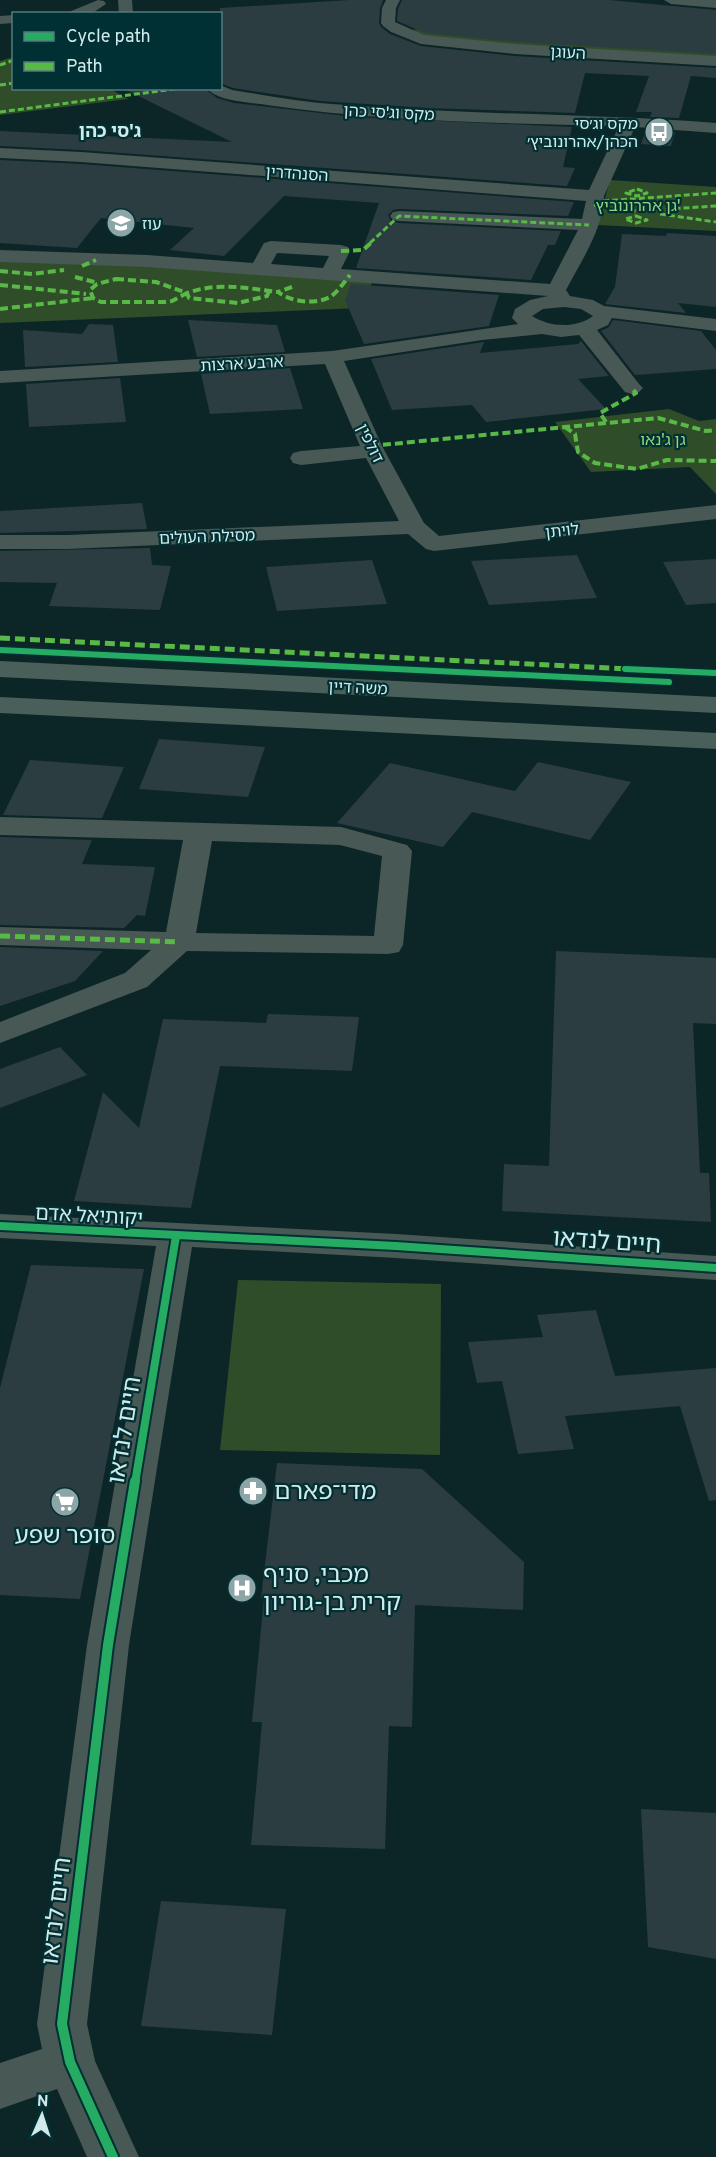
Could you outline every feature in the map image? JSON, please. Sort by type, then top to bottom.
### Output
[{"type":"main road","name":"משה דיין","points":[[0,669],[716,705]]},
{"type":"main road","name":"משה דיין","points":[[0,705],[716,741]]},
{"type":"street","name":"העוגן","points":[[393,0],[389,8],[388,23],[396,29],[421,39],[515,49],[716,61]]},
{"type":"street","points":[[671,0],[716,4]]},
{"type":"street","points":[[83,12],[100,6]]},
{"type":"street","name":"מקס וג'סי כהן","points":[[219,90],[228,94],[330,108],[716,128]]},
{"type":"street","points":[[560,295],[589,225],[595,196],[626,123]]},
{"type":"street","name":"הסנהדרין","points":[[4,156],[595,196]]},
{"type":"street","points":[[399,216],[589,225]]},
{"type":"street","points":[[258,270],[271,247],[340,251],[329,274]]},
{"type":"street","points":[[0,256],[147,261],[329,274],[411,287],[560,295],[581,303],[595,320],[632,388]]},
{"type":"street","name":"ארבע ארצות","points":[[482,334],[522,318],[522,313],[528,307],[560,295]]},
{"type":"street","points":[[522,318],[543,328]]},
{"type":"street","name":"ארבע ארצות","points":[[0,377],[332,357],[482,334],[543,328],[563,330],[595,320],[676,321],[716,325]]},
{"type":"street","name":"דולפין","points":[[332,357],[374,451],[414,527]]},
{"type":"street","points":[[301,458],[374,451]]},
{"type":"street","name":"לויתן","points":[[414,527],[434,544],[716,512]]},
{"type":"street","name":"מסילת העולים","points":[[0,542],[68,542],[414,527]]},
{"type":"street","points":[[0,826],[341,836],[397,851],[388,945],[179,942],[0,936]]},
{"type":"street","points":[[0,1033],[136,980],[179,942],[199,832]]},
{"type":"street","name":"יקותיאל אדם","points":[[0,1226],[176,1236]]},
{"type":"street","name":"חיים לנדאו","points":[[113,2157],[70,2062],[62,2024],[108,1646],[176,1236],[231,1231],[716,1268]]},
{"type":"street","points":[[0,2086],[70,2062]]},
{"type":"green space","points":[[433,27],[716,47],[716,58],[518,46],[427,37],[412,30]]},
{"type":"green space","points":[[12,57],[12,90],[112,90],[128,99],[0,115],[0,61]]},
{"type":"green space","name":"גן אהרונוביץ'","points":[[610,180],[716,187],[716,231],[598,225]]},
{"type":"green space","points":[[0,254],[376,275],[359,308],[0,323]]},
{"type":"green space","name":"גן ג'נאו","points":[[669,409],[699,421],[716,419],[716,494],[690,467],[591,472],[555,422]]},
{"type":"green space","points":[[238,1280],[441,1284],[440,1455],[220,1450]]},
{"type":"building","points":[[383,0],[380,8],[381,27],[390,34],[421,46],[515,56],[716,68],[716,78],[691,76],[679,118],[650,117],[652,112],[636,112],[649,76],[585,73],[575,113],[428,108],[320,101],[233,88],[222,84],[222,12],[220,8]]},
{"type":"building","points":[[402,0],[609,0],[716,10],[716,54],[515,42],[425,33],[397,21],[398,9]]},
{"type":"building","points":[[126,90],[207,90],[217,98],[234,103],[354,117],[572,127],[563,167],[575,168],[567,186],[0,146],[0,131],[232,142]]},
{"type":"building","points":[[646,130],[675,132],[671,146],[641,144]]},
{"type":"building","points":[[0,160],[81,164],[574,202],[568,216],[399,209],[393,210],[388,215],[391,221],[399,223],[561,231],[555,245],[548,245],[531,280],[356,268],[379,203],[284,196],[224,256],[170,250],[194,228],[101,218],[77,248],[0,243]]},
{"type":"building","points":[[667,233],[716,236],[716,307],[678,303],[686,313],[605,304],[615,287],[622,234],[666,236]]},
{"type":"building","points":[[351,284],[499,295],[489,326],[364,344],[345,300]]},
{"type":"building","points":[[188,320],[277,325],[285,352],[197,357]]},
{"type":"building","points":[[613,320],[701,331],[716,350],[716,369],[635,375],[601,331],[609,327]]},
{"type":"building","points":[[89,324],[113,325],[118,362],[25,367],[23,330],[82,334]]},
{"type":"building","points":[[581,341],[609,376],[578,379],[606,409],[486,422],[472,405],[392,410],[371,359],[484,342],[480,353],[578,344]]},
{"type":"building","points":[[290,368],[303,409],[210,414],[201,374]]},
{"type":"building","points":[[120,378],[126,422],[29,427],[26,384]]},
{"type":"building","points":[[142,503],[147,529],[0,533],[0,511]]},
{"type":"building","points":[[150,548],[152,565],[171,566],[160,610],[49,606],[57,583],[0,582],[0,551]]},
{"type":"building","points":[[577,555],[597,598],[489,605],[471,561]]},
{"type":"building","points":[[716,559],[716,603],[686,605],[663,562]]},
{"type":"building","points":[[372,560],[387,604],[277,611],[266,567]]},
{"type":"building","points":[[159,739],[265,747],[248,797],[139,789]]},
{"type":"building","points":[[30,760],[124,767],[102,818],[3,815]]},
{"type":"building","points":[[538,762],[631,782],[590,840],[472,812],[443,847],[337,823],[390,763],[515,791]]},
{"type":"building","points":[[0,837],[92,840],[82,864],[155,867],[145,916],[137,915],[124,928],[0,925]]},
{"type":"building","points":[[0,947],[103,951],[75,981],[0,1006]]},
{"type":"building","points":[[556,951],[716,958],[716,1024],[693,1023],[700,1173],[709,1173],[711,1222],[502,1211],[504,1164],[549,1166]]},
{"type":"building","points":[[268,1014],[359,1017],[352,1071],[220,1066],[191,1208],[74,1201],[103,1092],[139,1128],[163,1019],[266,1023]]},
{"type":"building","points":[[60,1047],[87,1075],[0,1108],[0,1069]]},
{"type":"building","points":[[31,1265],[144,1269],[80,1599],[0,1595],[0,1388]]},
{"type":"building","points":[[596,1310],[615,1376],[716,1368],[716,1500],[709,1501],[680,1406],[565,1416],[574,1449],[518,1454],[502,1381],[477,1383],[468,1342],[543,1337],[537,1315]]},
{"type":"building","points":[[277,1463],[422,1469],[524,1562],[523,1610],[415,1605],[412,1727],[389,1726],[385,1849],[251,1845],[262,1722],[252,1722],[264,1598],[261,1598]]},
{"type":"building","points":[[641,1809],[716,1813],[716,1959],[648,1947]]},
{"type":"building","points":[[161,1901],[286,1909],[272,2035],[141,2026]]},
{"type":"marked path","points":[[0,65],[12,61]]},
{"type":"marked path","points":[[0,85],[12,83]]},
{"type":"marked path","points":[[0,112],[167,90]]},
{"type":"marked path","points":[[637,189],[647,193],[637,196],[626,193],[637,189]]},
{"type":"marked path","points":[[603,201],[716,193]]},
{"type":"marked path","points":[[594,205],[636,211],[716,206]]},
{"type":"marked path","points":[[660,214],[716,222]]},
{"type":"marked path","points":[[341,251],[363,250],[399,216],[589,225]]},
{"type":"marked path","points":[[636,216],[647,220],[636,223],[625,219],[636,216]]},
{"type":"marked path","points":[[82,266],[96,260]]},
{"type":"marked path","points":[[0,271],[32,274],[64,270]]},
{"type":"marked path","points":[[292,287],[278,292],[295,300],[318,301],[330,297],[350,275]]},
{"type":"marked path","points":[[75,277],[98,283]]},
{"type":"marked path","points":[[0,309],[93,298],[101,302],[164,302],[172,301],[187,293],[156,282],[116,279],[94,286],[90,290],[93,298]]},
{"type":"marked path","points":[[0,285],[86,294]]},
{"type":"marked path","points":[[269,291],[267,296],[238,303],[189,298],[187,293],[221,286],[244,287],[278,292]]},
{"type":"marked path","points":[[606,422],[600,413],[636,393],[632,388]]},
{"type":"marked path","points":[[371,446],[658,418],[706,431],[716,430]]},
{"type":"marked path","points":[[565,427],[575,434],[578,452],[595,463],[637,469],[667,460],[716,461]]},
{"type":"marked path","points":[[0,638],[629,669]]},
{"type":"marked path","points":[[0,936],[179,942]]},
{"type":"cycle path","points":[[0,650],[669,682]]},
{"type":"cycle path","points":[[625,669],[716,673]]},
{"type":"cycle path","points":[[0,1226],[396,1246],[716,1268]]},
{"type":"cycle path","points":[[113,2157],[70,2062],[62,2024],[108,1645],[176,1236]]},
{"type":"place","name":"מקס וג׳סי הכהן/אהרונוביץ׳","points":[[659,132]]},
{"type":"place","name":"עוז","points":[[121,223]]},
{"type":"place","name":"מדי־פארם","points":[[253,1491]]},
{"type":"place","name":"סופר שפע","points":[[65,1502]]},
{"type":"place","name":"מכבי, סניף קרית בן-גוריון","points":[[242,1588]]},
{"type":"district","name":"ג'סי כהן","points":[[110,131]]}]
